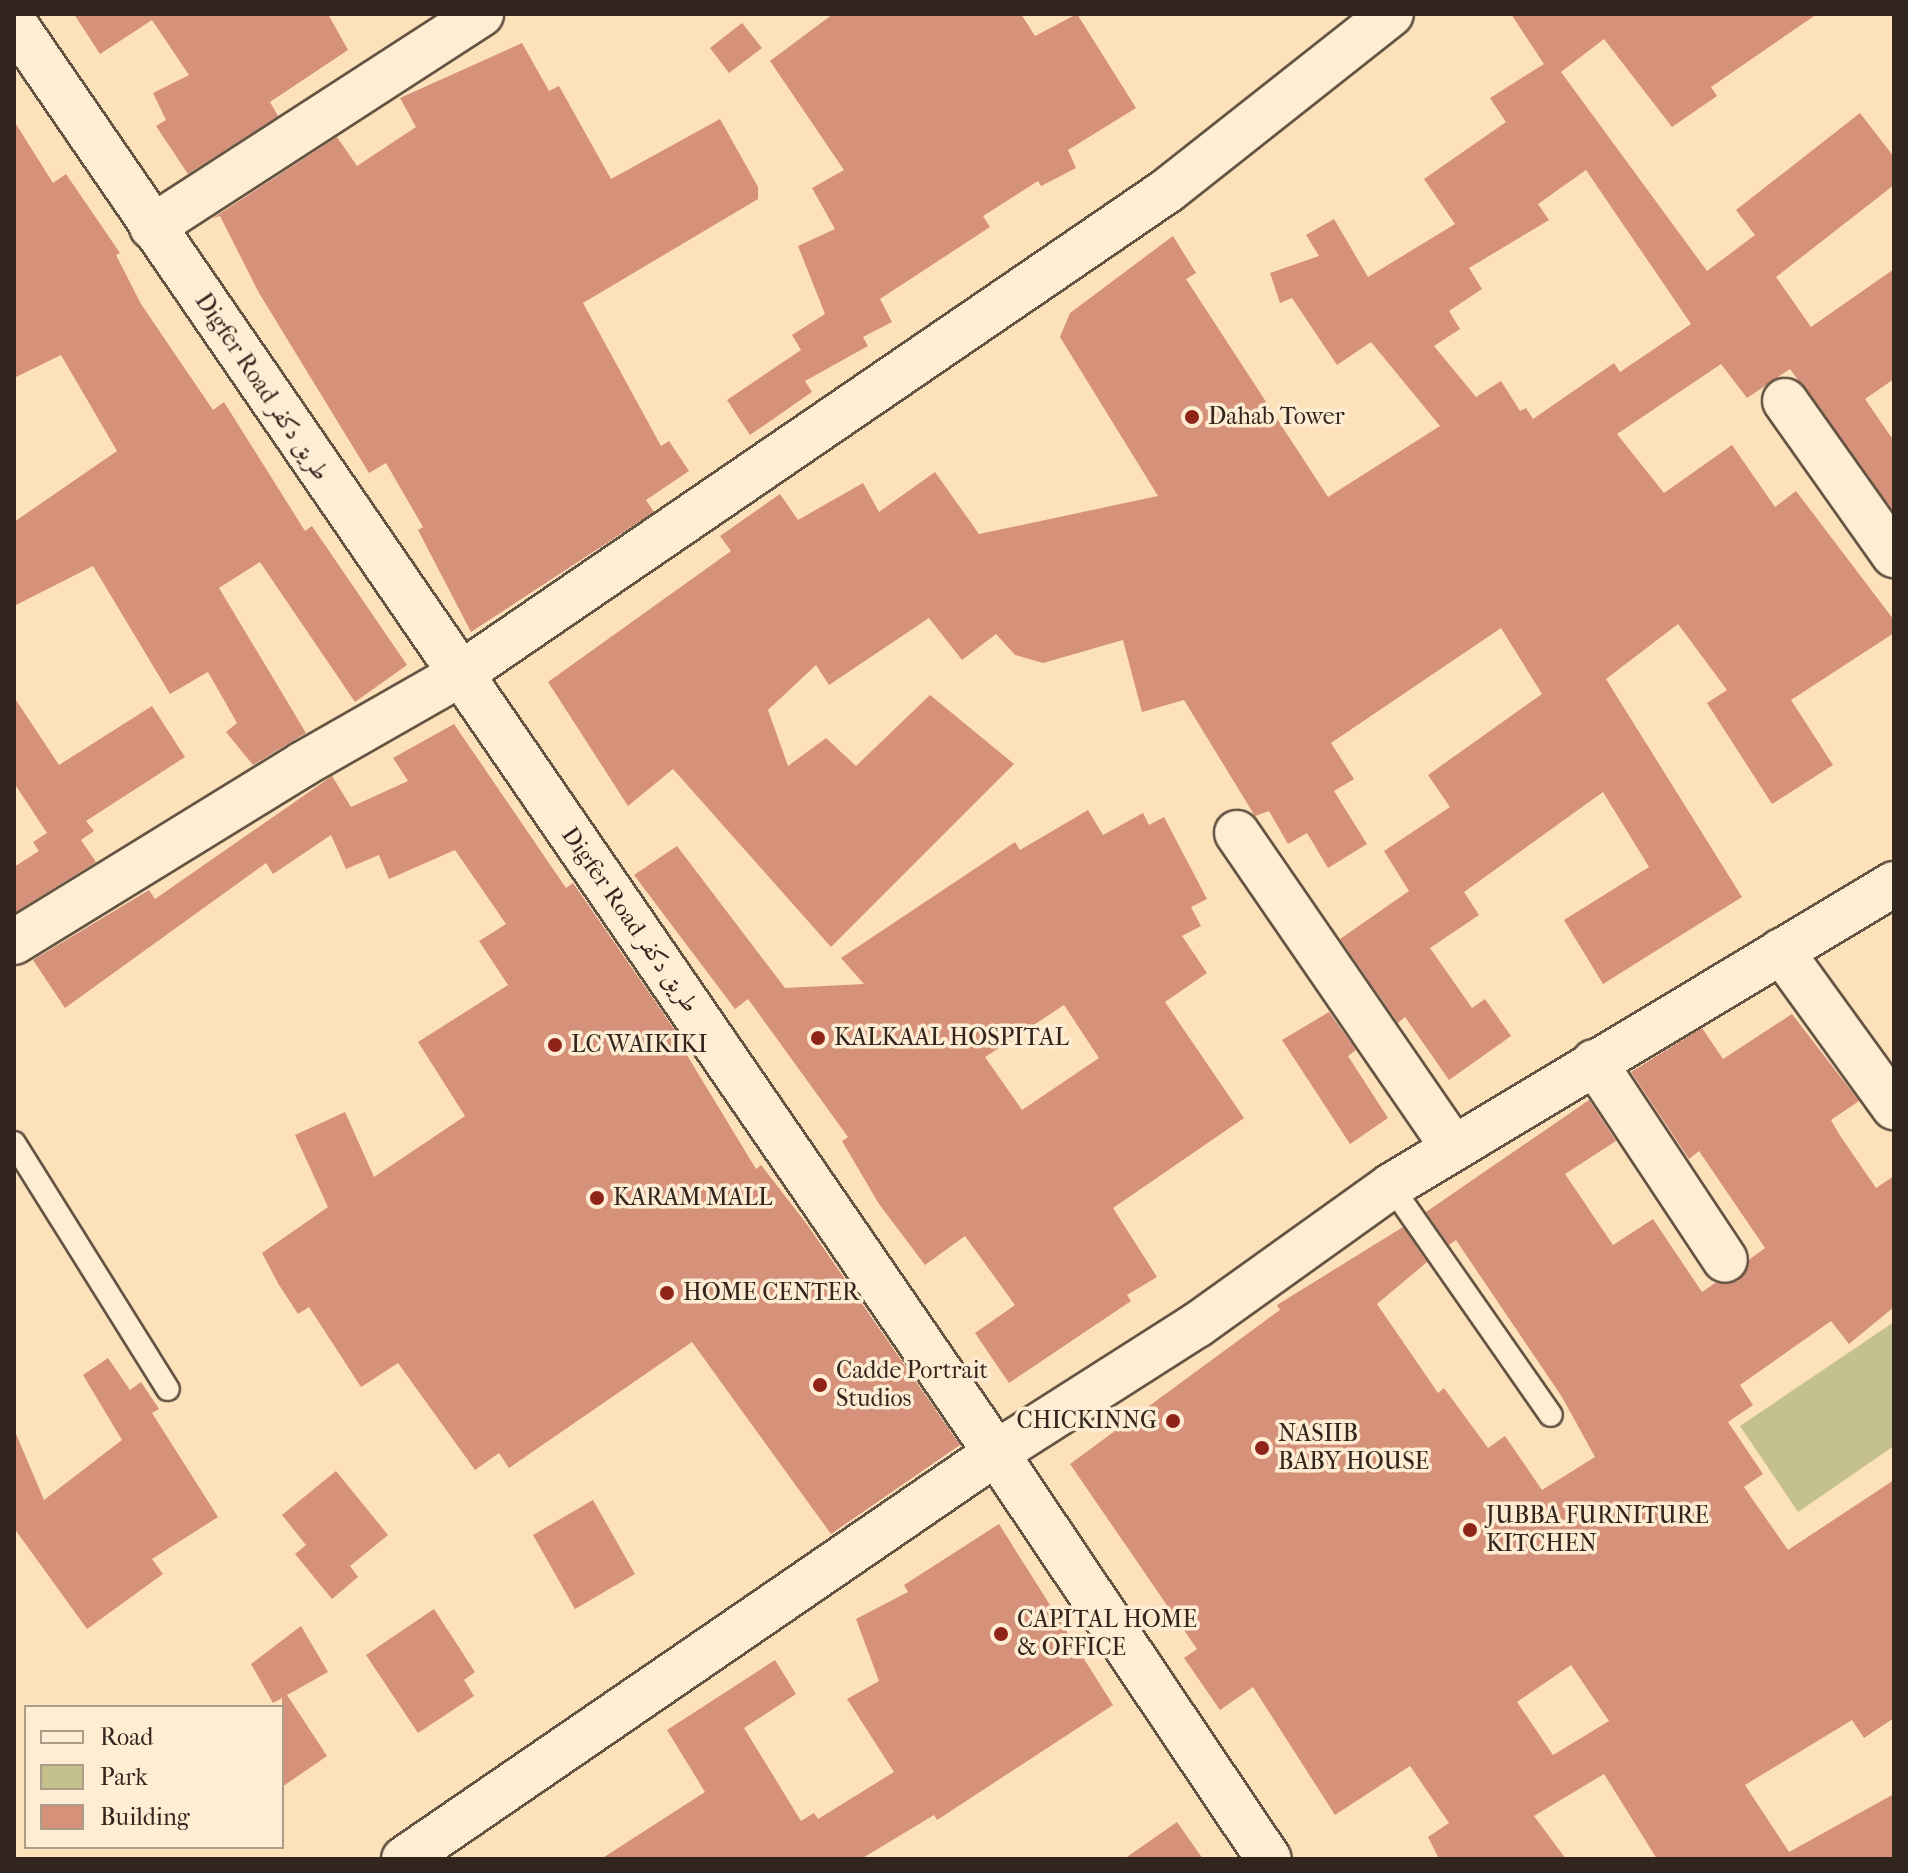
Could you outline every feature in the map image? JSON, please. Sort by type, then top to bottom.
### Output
[{"type":"street","points":[[152,227],[481,14]]},
{"type":"street","points":[[14,942],[459,675],[1168,190],[1391,14]]},
{"type":"street","name":"Digfer Road طريق دكفر","points":[[14,23],[996,1453],[1269,1859]]},
{"type":"street","points":[[1785,401],[1894,555]]},
{"type":"street","points":[[1237,833],[1452,1146]]},
{"type":"street","points":[[404,1859],[996,1453],[1197,1325],[1452,1146],[1894,884]]},
{"type":"street","points":[[1781,951],[1894,1107]]},
{"type":"street","points":[[1594,1062],[1725,1260]]},
{"type":"lane","points":[[14,1143],[168,1389]]},
{"type":"lane","points":[[1391,1186],[1551,1415]]},
{"type":"green space","points":[[1894,1322],[1894,1446],[1798,1512],[1740,1426]]},
{"type":"building","points":[[74,14],[328,14],[348,50],[270,102],[278,116],[188,174],[156,126],[166,120],[153,93],[189,75],[152,20],[100,54]]},
{"type":"building","points":[[833,14],[1021,14],[1035,36],[1077,14],[1136,108],[1068,150],[1076,168],[1041,186],[1038,181],[983,216],[990,227],[880,299],[892,322],[863,337],[868,346],[805,381],[812,392],[750,435],[727,400],[801,350],[792,335],[825,314],[798,246],[835,229],[812,188],[844,170],[770,61]]},
{"type":"building","points":[[1511,14],[1817,14],[1711,87],[1717,96],[1672,127],[1604,39],[1561,72],[1707,271],[1755,235],[1736,210],[1860,113],[1894,157],[1894,185],[1776,277],[1811,327],[1894,269],[1894,379],[1865,399],[1894,441],[1894,512],[1790,369],[1747,398],[1721,364],[1617,434],[1664,493],[1732,445],[1775,507],[1796,491],[1894,620],[1894,633],[1791,700],[1833,765],[1772,804],[1707,703],[1727,690],[1678,624],[1606,679],[1742,897],[1603,984],[1564,920],[1649,867],[1603,792],[1464,892],[1479,915],[1430,948],[1472,1008],[1485,999],[1511,1036],[1449,1080],[1405,1017],[1398,1023],[1340,939],[1409,891],[1384,851],[1450,807],[1428,775],[1542,694],[1501,628],[1331,743],[1354,779],[1334,791],[1367,844],[1328,868],[1307,833],[1288,844],[1269,811],[1255,816],[1184,700],[1142,712],[1123,640],[1043,663],[1015,655],[996,634],[962,660],[929,618],[829,685],[816,665],[768,710],[788,766],[826,738],[856,766],[930,695],[1014,764],[831,947],[673,769],[628,806],[548,682],[731,551],[720,536],[780,494],[798,520],[863,483],[879,512],[935,472],[979,534],[1158,496],[1060,337],[1070,313],[1173,236],[1196,273],[1186,279],[1328,497],[1440,426],[1371,342],[1337,365],[1292,298],[1280,303],[1270,273],[1319,256],[1306,235],[1334,219],[1368,277],[1455,224],[1424,179],[1506,122],[1490,98],[1544,64]],"holes":[[[1586,170],[1691,324],[1620,372],[1614,363],[1533,419],[1526,408],[1520,411],[1501,381],[1476,397],[1434,346],[1460,329],[1449,311],[1482,289],[1469,268],[1549,220],[1538,204]]]},
{"type":"building","points":[[742,23],[762,48],[729,73],[710,48]]},
{"type":"building","points":[[522,43],[549,91],[559,86],[611,179],[720,119],[758,187],[758,199],[583,303],[661,446],[669,441],[689,471],[646,500],[654,512],[471,632],[418,530],[423,527],[386,463],[369,473],[259,293],[220,216],[213,218],[337,137],[357,166],[416,127],[400,98]]},
{"type":"building","points":[[14,121],[53,183],[66,174],[120,253],[116,255],[141,304],[213,410],[224,402],[305,531],[312,526],[407,665],[355,702],[260,562],[219,588],[306,733],[253,765],[226,732],[237,723],[208,672],[170,694],[93,566],[14,606],[14,522],[117,451],[61,355],[14,378]]},
{"type":"building","points":[[14,697],[59,765],[152,706],[185,757],[86,821],[94,831],[81,840],[96,862],[14,913],[14,867],[39,851],[33,842],[47,833],[14,783]]},
{"type":"building","points":[[454,724],[566,888],[573,883],[688,1049],[685,1052],[756,1169],[761,1165],[806,1223],[960,1445],[831,1534],[692,1342],[509,1468],[499,1453],[475,1470],[398,1363],[361,1387],[309,1307],[298,1314],[279,1285],[262,1253],[328,1207],[295,1135],[345,1112],[374,1177],[465,1116],[418,1042],[508,985],[479,941],[506,924],[455,850],[389,879],[379,855],[346,869],[331,835],[273,874],[266,863],[65,1008],[33,960],[149,890],[155,899],[332,776],[351,807],[408,781],[393,758]]},
{"type":"building","points":[[1088,810],[1103,835],[1143,813],[1149,825],[1164,817],[1207,899],[1191,907],[1201,926],[1182,936],[1207,973],[1165,1002],[1244,1118],[1113,1208],[1157,1277],[1127,1295],[1131,1301],[1009,1383],[975,1333],[1015,1305],[965,1236],[925,1265],[879,1204],[842,1141],[848,1137],[748,999],[735,1009],[634,875],[677,846],[785,988],[864,984],[841,958],[1015,842],[1020,850]],"holes":[[[1064,1005],[1099,1058],[1022,1110],[985,1057]]]},
{"type":"building","points":[[1329,1012],[1356,1050],[1348,1056],[1388,1118],[1350,1144],[1282,1040]]},
{"type":"building","points":[[1792,1014],[1859,1101],[1831,1120],[1839,1134],[1876,1188],[1894,1176],[1894,1307],[1849,1344],[1831,1321],[1740,1385],[1753,1405],[1728,1422],[1763,1474],[1744,1487],[1788,1550],[1894,1480],[1894,1718],[1864,1738],[1852,1720],[1745,1785],[1789,1852],[1894,1794],[1894,1859],[1657,1859],[1604,1774],[1534,1816],[1566,1859],[1439,1859],[1428,1837],[1449,1823],[1410,1766],[1335,1815],[1253,1687],[1220,1710],[1184,1658],[1197,1649],[1070,1464],[1280,1310],[1277,1305],[1403,1227],[1427,1262],[1377,1304],[1438,1393],[1444,1388],[1488,1448],[1505,1436],[1542,1490],[1595,1457],[1562,1397],[1456,1240],[1449,1245],[1426,1212],[1589,1100],[1616,1141],[1565,1174],[1613,1245],[1653,1219],[1702,1292],[1715,1283],[1738,1281],[1750,1259],[1765,1248],[1699,1151],[1689,1159],[1631,1072],[1702,1028],[1723,1059]],"holes":[[[1571,1665],[1609,1721],[1553,1755],[1517,1702]]]},
{"type":"building","points":[[108,1358],[130,1390],[141,1382],[159,1409],[152,1413],[218,1517],[152,1559],[163,1574],[87,1629],[14,1528],[14,1429],[44,1500],[122,1440],[83,1375]]},
{"type":"building","points":[[336,1471],[388,1535],[350,1566],[358,1577],[332,1599],[295,1554],[306,1545],[282,1515]]},
{"type":"building","points":[[593,1500],[635,1574],[575,1609],[533,1535]]},
{"type":"building","points":[[999,1524],[1113,1705],[937,1820],[934,1815],[861,1859],[601,1859],[705,1792],[667,1730],[775,1660],[796,1694],[744,1728],[801,1821],[814,1813],[818,1819],[894,1772],[847,1699],[879,1681],[856,1619],[908,1592],[904,1585]]},
{"type":"building","points":[[434,1609],[475,1672],[464,1680],[474,1696],[418,1733],[366,1655]]},
{"type":"building","points":[[301,1626],[328,1672],[287,1695],[327,1756],[284,1786],[284,1705],[282,1698],[273,1703],[251,1664]]},
{"type":"building","points":[[1177,1822],[1203,1859],[1124,1859]]},
{"type":"place","name":"Dahab Tower","points":[[1192,417]]},
{"type":"place","name":"KALKAAL HOSPITAL","points":[[818,1038]]},
{"type":"place","name":"LC WAIKIKI","points":[[555,1045]]},
{"type":"place","name":"KARAM MALL","points":[[597,1198]]},
{"type":"place","name":"HOME CENTER","points":[[667,1293]]},
{"type":"place","name":"Cadde Portrait Studios","points":[[820,1385]]},
{"type":"place","name":"CHICKINNG","points":[[1173,1421]]},
{"type":"place","name":"NASIIB BABY HOUSE","points":[[1262,1448]]},
{"type":"place","name":"JUBBA FURNITURE KITCHEN","points":[[1470,1530]]},
{"type":"place","name":"CAPITAL HOME & OFFICE","points":[[1001,1634]]}]
